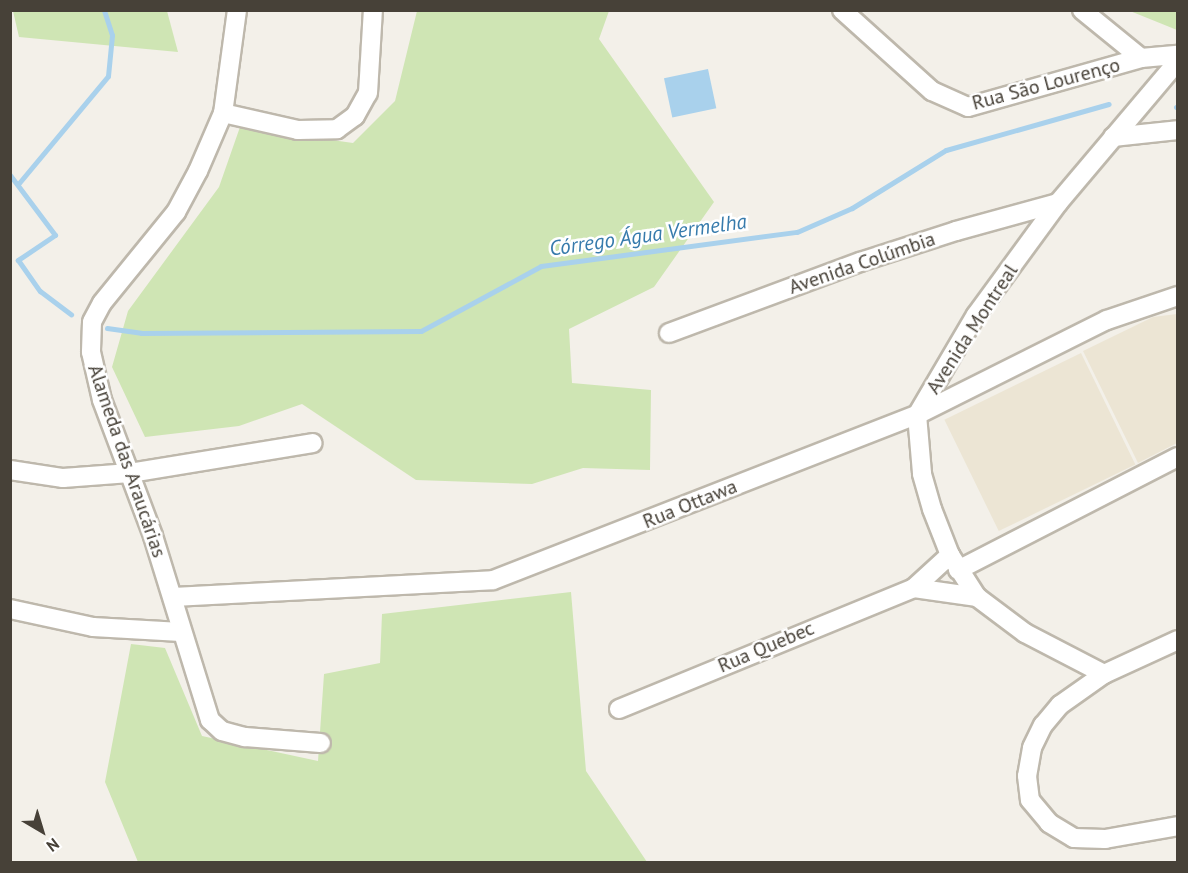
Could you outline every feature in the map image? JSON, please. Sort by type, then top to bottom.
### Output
[{"type":"street","name":"Alameda das Araucárias","points":[[237,10],[223,113],[176,212],[102,303],[92,322],[91,352],[102,400],[173,597],[201,700],[210,720],[222,731],[245,737],[321,742]]},
{"type":"street","points":[[223,113],[298,130],[337,129],[355,116],[368,93],[373,10]]},
{"type":"street","name":"Rua São Lourenço","points":[[842,10],[932,91],[968,106],[1141,58],[1178,55]]},
{"type":"street","points":[[1082,10],[1141,58]]},
{"type":"street","name":"Avenida Montreal","points":[[1104,674],[1024,633],[977,597],[954,563],[922,473],[917,415],[976,315],[1059,203],[1178,61]]},
{"type":"street","points":[[1113,137],[1178,130]]},
{"type":"street","name":"Avenida Colúmbia","points":[[669,333],[860,262],[956,231],[1059,203]]},
{"type":"street","name":"Rua Ottawa","points":[[173,597],[493,580],[917,415],[1107,320],[1178,296]]},
{"type":"street","points":[[10,470],[63,478],[130,473],[313,443]]},
{"type":"street","name":"Rua Quebec","points":[[619,709],[914,588],[954,563],[1178,457]]},
{"type":"street","points":[[914,588],[977,597]]},
{"type":"street","points":[[10,609],[93,627],[181,632]]},
{"type":"street","points":[[1178,640],[1104,674],[1060,705],[1043,724],[1032,748],[1027,776],[1030,800],[1049,823],[1074,838],[1105,838],[1178,825]]},
{"type":"shaded area","points":[[1177,314],[1177,443],[1138,463],[1083,351],[1153,317]]},
{"type":"shaded area","points":[[1081,353],[1135,464],[999,531],[944,420]]},
{"type":"green space","points":[[13,11],[167,11],[178,52],[19,37]]},
{"type":"green space","points":[[417,11],[609,11],[599,39],[714,202],[654,287],[569,329],[572,383],[651,390],[650,470],[583,468],[532,484],[416,480],[302,404],[239,426],[145,437],[112,367],[128,311],[219,187],[240,127],[353,143],[395,101]]},
{"type":"green space","points":[[1130,11],[1177,11],[1177,30]]},
{"type":"green space","points":[[571,592],[586,771],[647,862],[138,862],[105,782],[131,644],[165,648],[202,736],[318,761],[324,674],[380,663],[382,614]]},
{"type":"water","points":[[708,69],[716,108],[672,117],[664,78]]},
{"type":"waterway","points":[[19,183],[108,76],[112,35],[104,10]]},
{"type":"waterway","name":"Córrego Água Vermelha","points":[[107,328],[141,333],[421,331],[541,266],[797,232],[852,208],[946,150],[1109,104]]},
{"type":"waterway","name":"Córrego Água Vermelha","points":[[10,175],[55,235],[18,260],[40,291],[71,314]]}]
